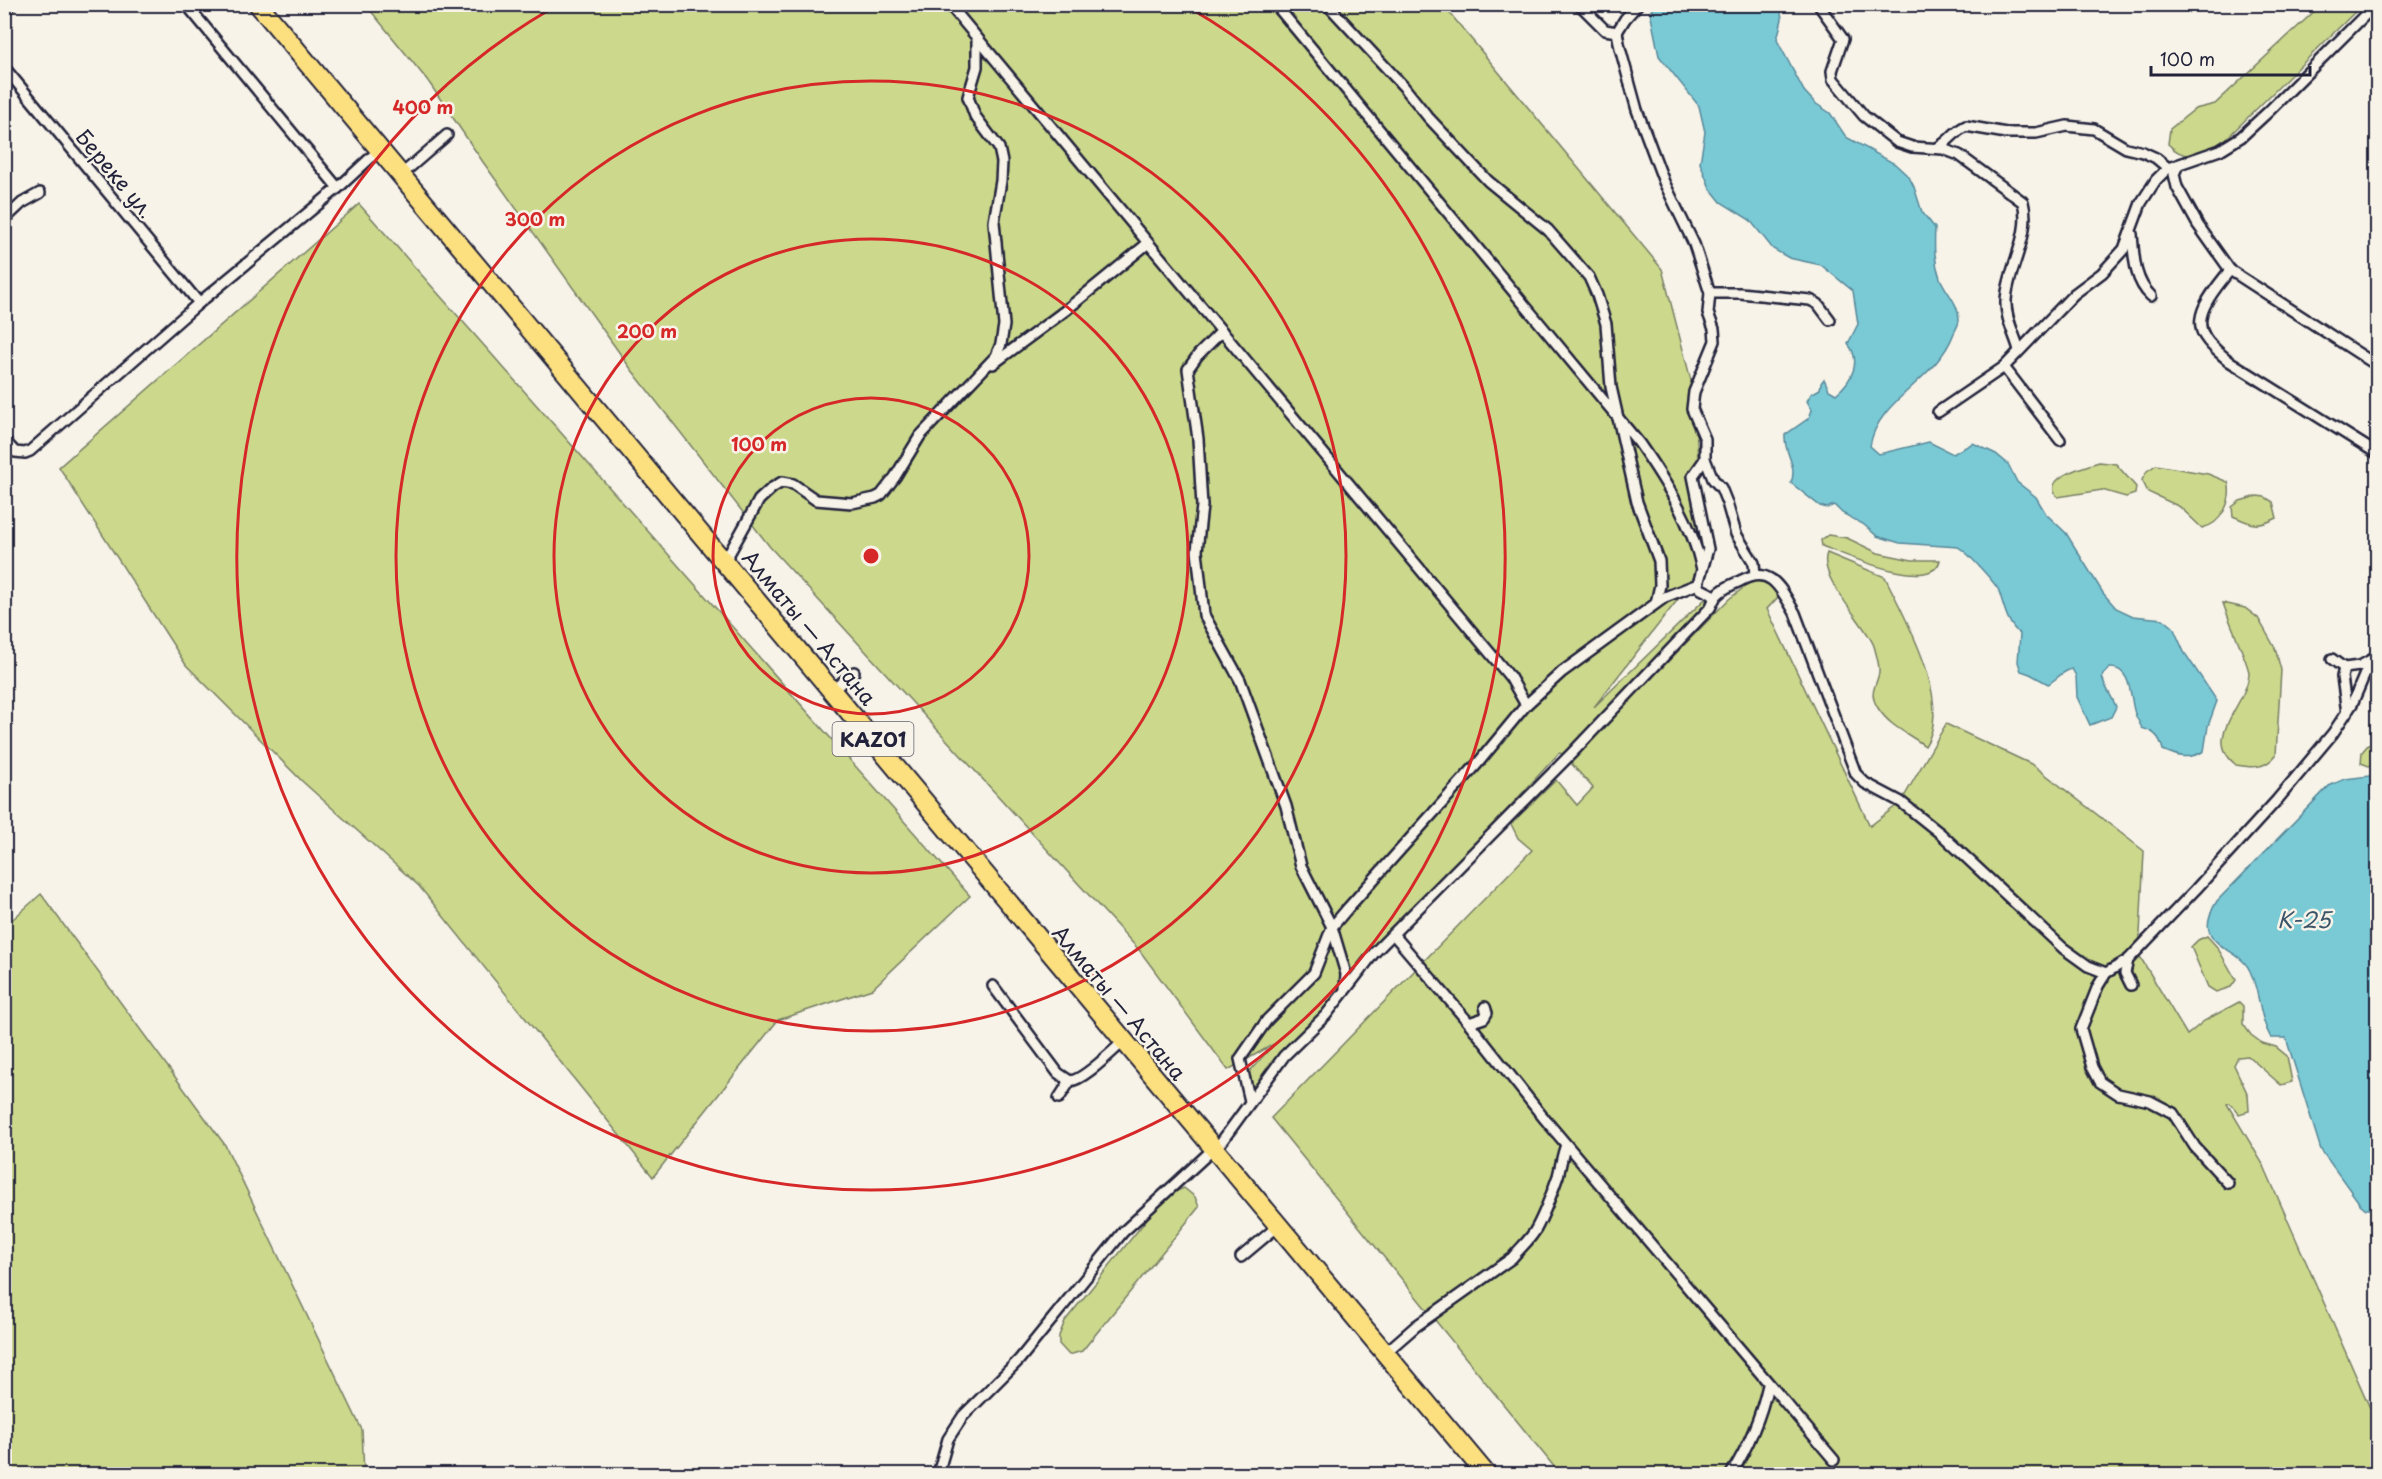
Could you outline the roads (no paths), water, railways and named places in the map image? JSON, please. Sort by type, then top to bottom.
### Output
[{"type":"highway","name":"Алматы — Астана","points":[[258,4],[1486,1474]]},
{"type":"street","points":[[4,10],[11,4]]},
{"type":"street","points":[[186,4],[338,188]]},
{"type":"street","points":[[949,4],[1510,677],[1526,705]]},
{"type":"street","points":[[1275,4],[1639,443],[1672,494],[1699,552],[1702,569]]},
{"type":"street","points":[[1326,4],[1488,181],[1548,230],[1589,277],[1606,324],[1611,387],[1633,476],[1637,502],[1659,561],[1660,585],[1656,603]]},
{"type":"street","points":[[1579,4],[1605,30],[1617,32]]},
{"type":"street","points":[[1638,4],[1617,32],[1637,110],[1664,182],[1694,244],[1710,293],[1708,313],[1714,329],[1715,341],[1692,399],[1692,409],[1705,439],[1705,459],[1713,479],[1721,488],[1727,502],[1736,534],[1754,563],[1755,575]]},
{"type":"street","points":[[1818,4],[1842,35],[1843,42],[1832,70],[1833,78],[1864,116],[1897,142],[1912,147],[1937,148],[1951,152],[1973,164],[2022,202],[2025,216],[2023,231],[2005,305],[2019,351]]},
{"type":"street","points":[[1938,412],[2004,367],[2074,294],[2102,273],[2124,249],[2141,203],[2156,180],[2168,168],[2220,150],[2241,137],[2376,4]]},
{"type":"street","points":[[977,39],[976,67],[968,97],[975,116],[999,148],[1002,162],[994,222],[1004,325],[1001,344],[996,356],[986,368]]},
{"type":"street","name":"Береке ул.","points":[[4,68],[199,303]]},
{"type":"street","points":[[1937,148],[1966,126],[2020,133],[2073,126],[2094,129],[2126,148],[2156,158],[2168,168]]},
{"type":"street","points":[[401,176],[447,135]]},
{"type":"street","points":[[1947,142],[1951,152]]},
{"type":"street","points":[[4,440],[15,452],[30,451],[199,303],[338,188],[380,150]]},
{"type":"street","points":[[2178,165],[2174,174],[2176,187],[2198,225],[2230,270],[2378,366]]},
{"type":"street","points":[[4,220],[22,202],[40,193]]},
{"type":"street","points":[[2131,232],[2139,281],[2151,296]]},
{"type":"street","points":[[725,561],[759,500],[783,482],[793,484],[816,500],[852,502],[880,495],[895,477],[920,436],[960,392],[986,368],[1066,310],[1147,244]]},
{"type":"street","points":[[2230,270],[2216,288],[2201,317],[2201,330],[2209,343],[2229,361],[2378,454]]},
{"type":"street","points":[[1710,293],[1722,291],[1810,300],[1818,304],[1830,320]]},
{"type":"street","points":[[1222,331],[1198,355],[1188,369],[1198,439],[1202,506],[1197,551],[1204,615],[1240,680],[1286,806],[1301,866],[1332,927],[1346,974],[1345,988]]},
{"type":"street","points":[[2004,367],[2060,440]]},
{"type":"street","points":[[1705,459],[1693,476],[1708,549],[1698,584],[1701,589],[1715,596]]},
{"type":"street","points":[[938,1474],[948,1438],[963,1416],[1019,1360],[1123,1232],[1222,1141],[1284,1056],[1326,1015],[1374,953],[1636,687],[1710,608],[1715,596],[1755,575],[1760,573],[1771,579],[1795,613],[1856,774],[1865,783],[1901,802],[1941,834],[2063,948],[2088,966],[2106,973]]},
{"type":"street","points":[[1250,1101],[1240,1059],[1267,1020],[1314,973],[1332,927],[1478,764],[1526,705],[1562,672],[1656,603],[1698,584]]},
{"type":"street","points":[[2332,658],[2344,668],[2360,666],[2374,659]]},
{"type":"street","points":[[2228,1183],[2195,1147],[2173,1113],[2150,1101],[2118,1094],[2100,1082],[2092,1067],[2081,1029],[2098,986],[2106,973],[2128,960],[2270,808],[2327,741],[2352,704],[2374,659]]},
{"type":"street","points":[[2344,668],[2342,677],[2346,712]]},
{"type":"street","points":[[833,690],[854,672]]},
{"type":"street","points":[[1393,934],[1768,1385],[1834,1460]]},
{"type":"street","points":[[2128,960],[2125,973],[2131,986]]},
{"type":"street","points":[[993,986],[1058,1073],[1070,1081],[1075,1081],[1085,1074],[1123,1042]]},
{"type":"street","points":[[1469,1023],[1484,1018],[1487,1013],[1485,1006]]},
{"type":"street","points":[[1059,1098],[1070,1081]]},
{"type":"street","points":[[1385,1353],[1416,1326],[1512,1257],[1536,1231],[1558,1175],[1560,1159],[1566,1144]]},
{"type":"street","points":[[1241,1257],[1278,1226]]},
{"type":"street","points":[[1731,1474],[1752,1433],[1768,1385]]},
{"type":"water","points":[[1655,5],[1780,5],[1782,19],[1777,40],[1804,91],[1815,103],[1830,113],[1846,137],[1895,164],[1909,177],[1922,212],[1935,228],[1938,272],[1957,308],[1959,322],[1946,350],[1934,365],[1884,415],[1875,429],[1870,446],[1879,454],[1929,442],[1953,454],[1973,443],[1996,454],[2008,464],[2017,482],[2036,497],[2046,514],[2066,533],[2103,593],[2116,608],[2133,616],[2163,619],[2173,627],[2184,652],[2217,701],[2208,726],[2204,751],[2194,756],[2184,756],[2163,750],[2156,736],[2142,728],[2135,712],[2126,677],[2117,669],[2110,668],[2102,676],[2116,707],[2111,717],[2090,725],[2077,697],[2076,676],[2072,669],[2048,684],[2021,671],[2018,662],[2020,634],[2009,620],[1997,588],[1964,551],[1958,547],[1900,543],[1877,536],[1863,524],[1842,513],[1834,505],[1827,508],[1820,506],[1791,483],[1793,470],[1786,448],[1785,435],[1809,418],[1812,410],[1807,401],[1811,394],[1820,389],[1824,379],[1829,390],[1836,394],[1851,377],[1855,364],[1848,344],[1858,324],[1853,291],[1821,265],[1789,258],[1773,249],[1750,220],[1721,202],[1710,188],[1700,163],[1705,132],[1699,106],[1659,56],[1650,12]]},
{"type":"water","name":"К-25","points":[[2377,775],[2378,1209],[2366,1209],[2321,1150],[2286,1038],[2271,1038],[2264,1022],[2250,971],[2244,962],[2218,944],[2208,928],[2210,916],[2217,901],[2329,786],[2345,779]]}]
